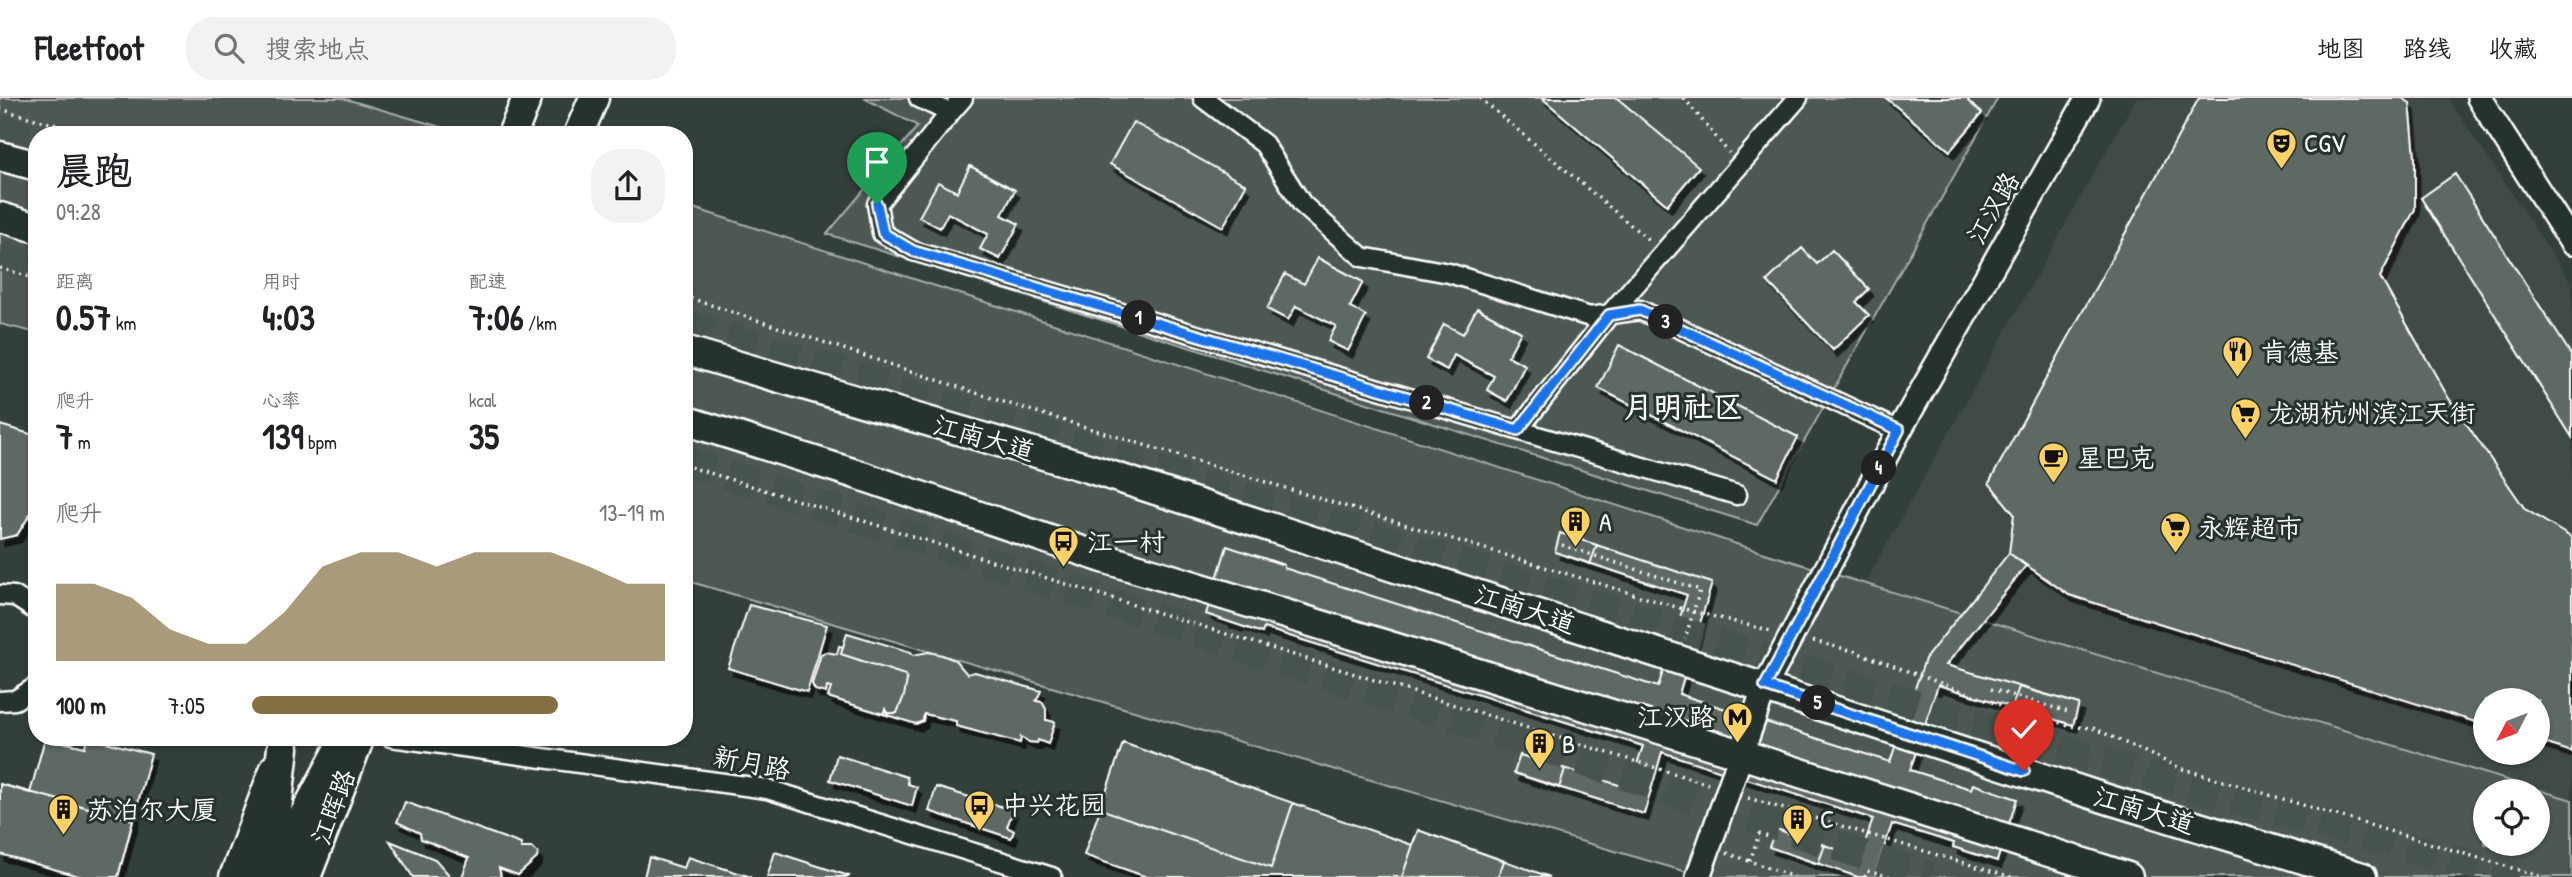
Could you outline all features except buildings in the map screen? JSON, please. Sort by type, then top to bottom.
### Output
[{"type":"highway","points":[[251,877],[276,810],[284,746]]},
{"type":"highway","points":[[281,877],[301,823],[342,746]]},
{"type":"main road","points":[[516,126],[527,98]]},
{"type":"main road","points":[[582,126],[594,98]]},
{"type":"main road","points":[[0,156],[28,164]]},
{"type":"main road","points":[[0,217],[28,225]]},
{"type":"main road","name":"江南大道","points":[[693,353],[1088,468],[2110,800],[2362,877]]},
{"type":"main road","points":[[693,423],[859,474],[1100,557],[1741,754],[2128,877]]},
{"type":"main road","points":[[234,877],[283,746]]},
{"type":"main road","name":"江晖路","points":[[306,877],[357,746]]},
{"type":"street","points":[[919,98],[950,113]]},
{"type":"street","points":[[963,98],[877,204],[883,233],[913,251],[1737,495]]},
{"type":"street","points":[[1203,98],[1264,144],[1302,204],[1362,257],[1449,273],[1590,317],[1640,310],[1899,430]]},
{"type":"street","points":[[1518,430],[1609,315],[1798,98]]},
{"type":"street","name":"江汉路","points":[[1698,877],[1765,686],[1899,430],[2088,98]]},
{"type":"street","points":[[2479,98],[2572,243]]},
{"type":"street","points":[[0,595],[14,596],[28,605]]},
{"type":"street","points":[[0,701],[15,700],[28,692]]},
{"type":"street","name":"新月路","points":[[456,746],[767,789],[1052,877]]},
{"type":"path","points":[[1480,98],[1664,252]]},
{"type":"path","points":[[1684,98],[1739,166]]},
{"type":"path","points":[[0,109],[60,126]]},
{"type":"path","points":[[0,268],[28,276]]},
{"type":"path","points":[[693,299],[1026,409],[1676,607],[1853,651],[2014,710],[2075,727],[2094,728],[2180,768],[2542,877]]},
{"type":"path","points":[[693,468],[2011,877]]},
{"type":"path","points":[[1562,545],[1700,590],[1685,640]]},
{"type":"path","points":[[1990,689],[2068,712]]},
{"type":"path","points":[[1749,861],[1759,834],[1772,838]]},
{"type":"path","points":[[1709,847],[1794,877]]},
{"type":"path","points":[[1865,877],[1867,871],[1891,877]]},
{"type":"shaded area","points":[[0,98],[342,98],[437,126],[28,126],[28,331],[0,324]]},
{"type":"shaded area","points":[[864,98],[1998,98],[1757,525],[827,234],[918,126]]},
{"type":"shaded area","name":"龙湖杭州滨江天街","points":[[2136,98],[2448,98],[2572,284],[2572,800],[2550,793],[2550,779],[2504,779],[1865,583]]},
{"type":"shaded area","points":[[693,208],[1755,550],[2503,779],[2473,779],[2473,856],[2550,856],[2550,793],[2572,800],[2572,877],[1704,877],[693,583]]},
{"type":"tunnel","points":[[0,129],[28,137]]},
{"type":"tunnel","points":[[0,256],[28,264]]},
{"type":"tunnel","points":[[693,327],[2119,767],[2518,877]]},
{"type":"tunnel","points":[[693,463],[1930,877]]},
{"type":"place","name":"CGV","points":[[2281,170]]},
{"type":"place","name":"肯德基","points":[[2238,379]]},
{"type":"place","name":"龙湖杭州滨江天街","points":[[2245,440]]},
{"type":"place","name":"星巴克","points":[[2054,485]]},
{"type":"place","name":"A","points":[[1576,549]]},
{"type":"place","name":"永辉超市","points":[[2175,555]]},
{"type":"place","name":"江一村","points":[[1064,569]]},
{"type":"place","name":"江汉路","points":[[1738,744]]},
{"type":"place","name":"B","points":[[1539,771]]},
{"type":"place","name":"中兴花园","points":[[979,832]]},
{"type":"place","name":"苏泊尔大厦","points":[[64,837]]},
{"type":"place","name":"C","points":[[1797,846]]},
{"type":"district","name":"月明社区","points":[[1683,407]]},
{"type":"route","points":[[877,204],[883,233],[913,251],[1518,430],[1609,315],[1640,310],[1899,430],[1765,686],[2024,771]]}]
